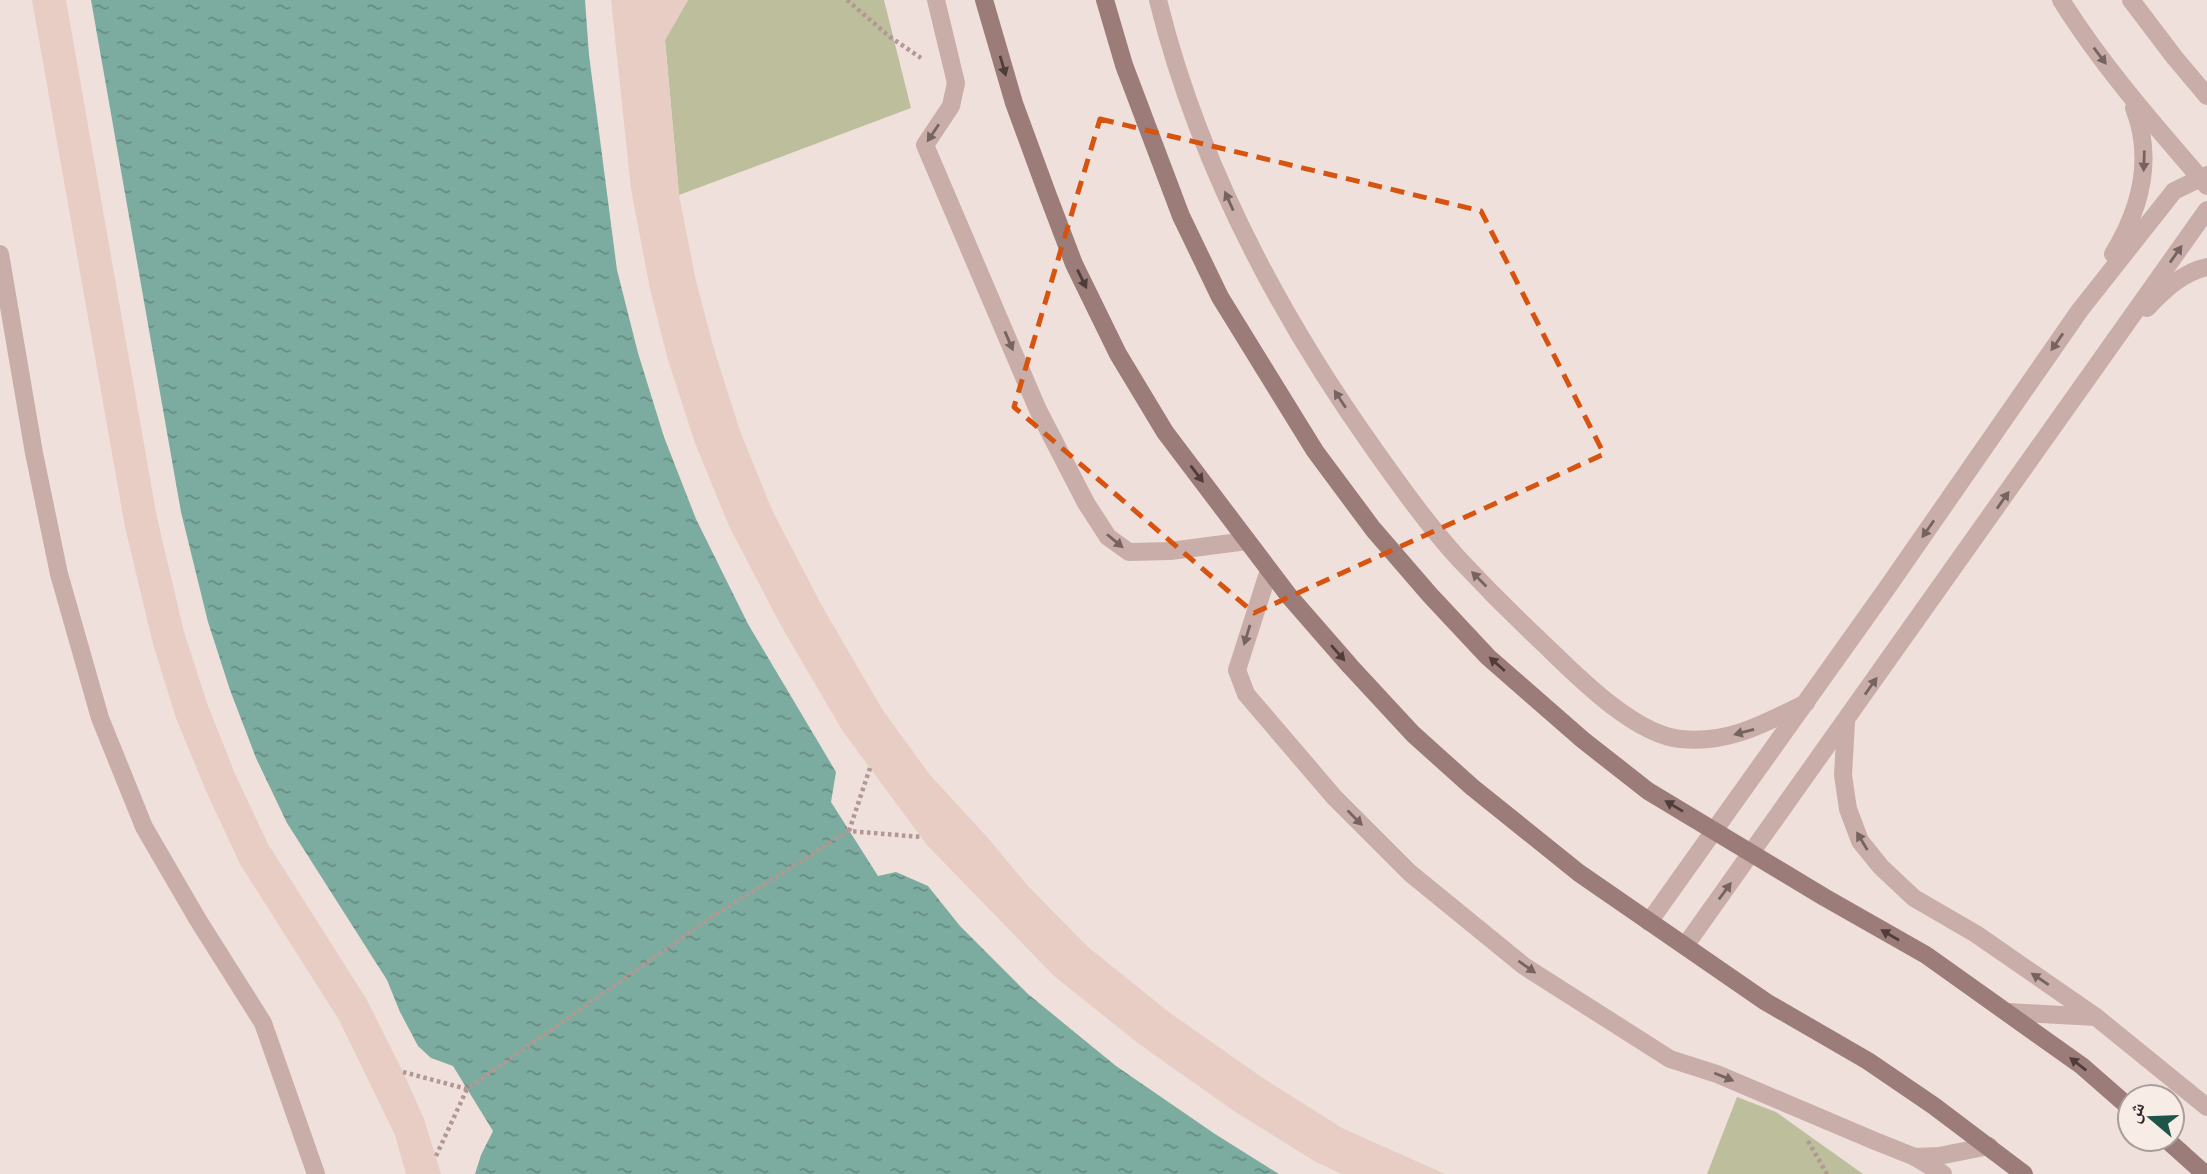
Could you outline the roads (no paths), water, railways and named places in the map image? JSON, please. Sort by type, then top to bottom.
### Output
[{"type":"main road","points":[[984,0],[1014,103],[1047,193],[1074,264],[1118,354],[1165,432],[1289,596],[1350,666],[1413,734],[1472,788],[1579,873],[1766,1002],[1868,1061],[1989,1146],[2024,1174]]},
{"type":"main road","points":[[1105,0],[1124,65],[1181,216],[1220,297],[1315,451],[1373,529],[1430,595],[1488,657],[1583,740],[1648,790],[1926,956],[2081,1066],[2116,1096]]},
{"type":"main road","points":[[2182,1153],[2205,1174]]},
{"type":"street","points":[[936,0],[956,83],[951,106],[925,145],[1038,410],[1086,503],[1108,537],[1129,552],[1170,551],[1248,541]]},
{"type":"street","points":[[1158,0],[1191,108],[1230,204],[1278,299],[1342,404],[1404,491],[1458,558],[1582,681],[1650,730],[1679,739],[1718,738],[1757,728],[1805,702]]},
{"type":"street","points":[[1650,922],[2080,310],[2174,191],[2205,180],[2129,95],[2061,0]]},
{"type":"street","points":[[2131,0],[2207,96]]},
{"type":"street","points":[[2188,74],[2207,79]]},
{"type":"street","points":[[2080,310],[2120,244],[2139,195],[2145,157],[2142,128],[2129,95]]},
{"type":"street","points":[[1685,946],[2207,210]]},
{"type":"street","points":[[0,254],[34,453],[59,574],[100,718],[144,827],[198,920],[263,1023],[316,1174]]},
{"type":"street","points":[[2107,352],[2155,300],[2179,279],[2194,270],[2207,267]]},
{"type":"street","points":[[1269,570],[1237,670],[1246,694],[1334,797],[1410,873],[1524,966],[1670,1059],[1717,1074],[1915,1157],[1942,1174]]},
{"type":"street","points":[[1846,722],[1843,775],[1848,809],[1860,841],[1881,867],[1914,898],[1976,934],[2096,1017],[2207,1107]]},
{"type":"street","points":[[2008,1013],[2096,1017]]},
{"type":"street","points":[[1915,1157],[1939,1156],[1989,1146]]},
{"type":"water","points":[[91,0],[585,0],[589,55],[617,270],[638,353],[664,437],[696,519],[748,624],[836,772],[831,802],[878,876],[896,872],[928,886],[960,926],[1028,994],[1116,1066],[1279,1174],[475,1174],[493,1131],[453,1066],[431,1058],[418,1046],[387,980],[287,823],[256,758],[230,690],[208,622],[181,512]]}]
